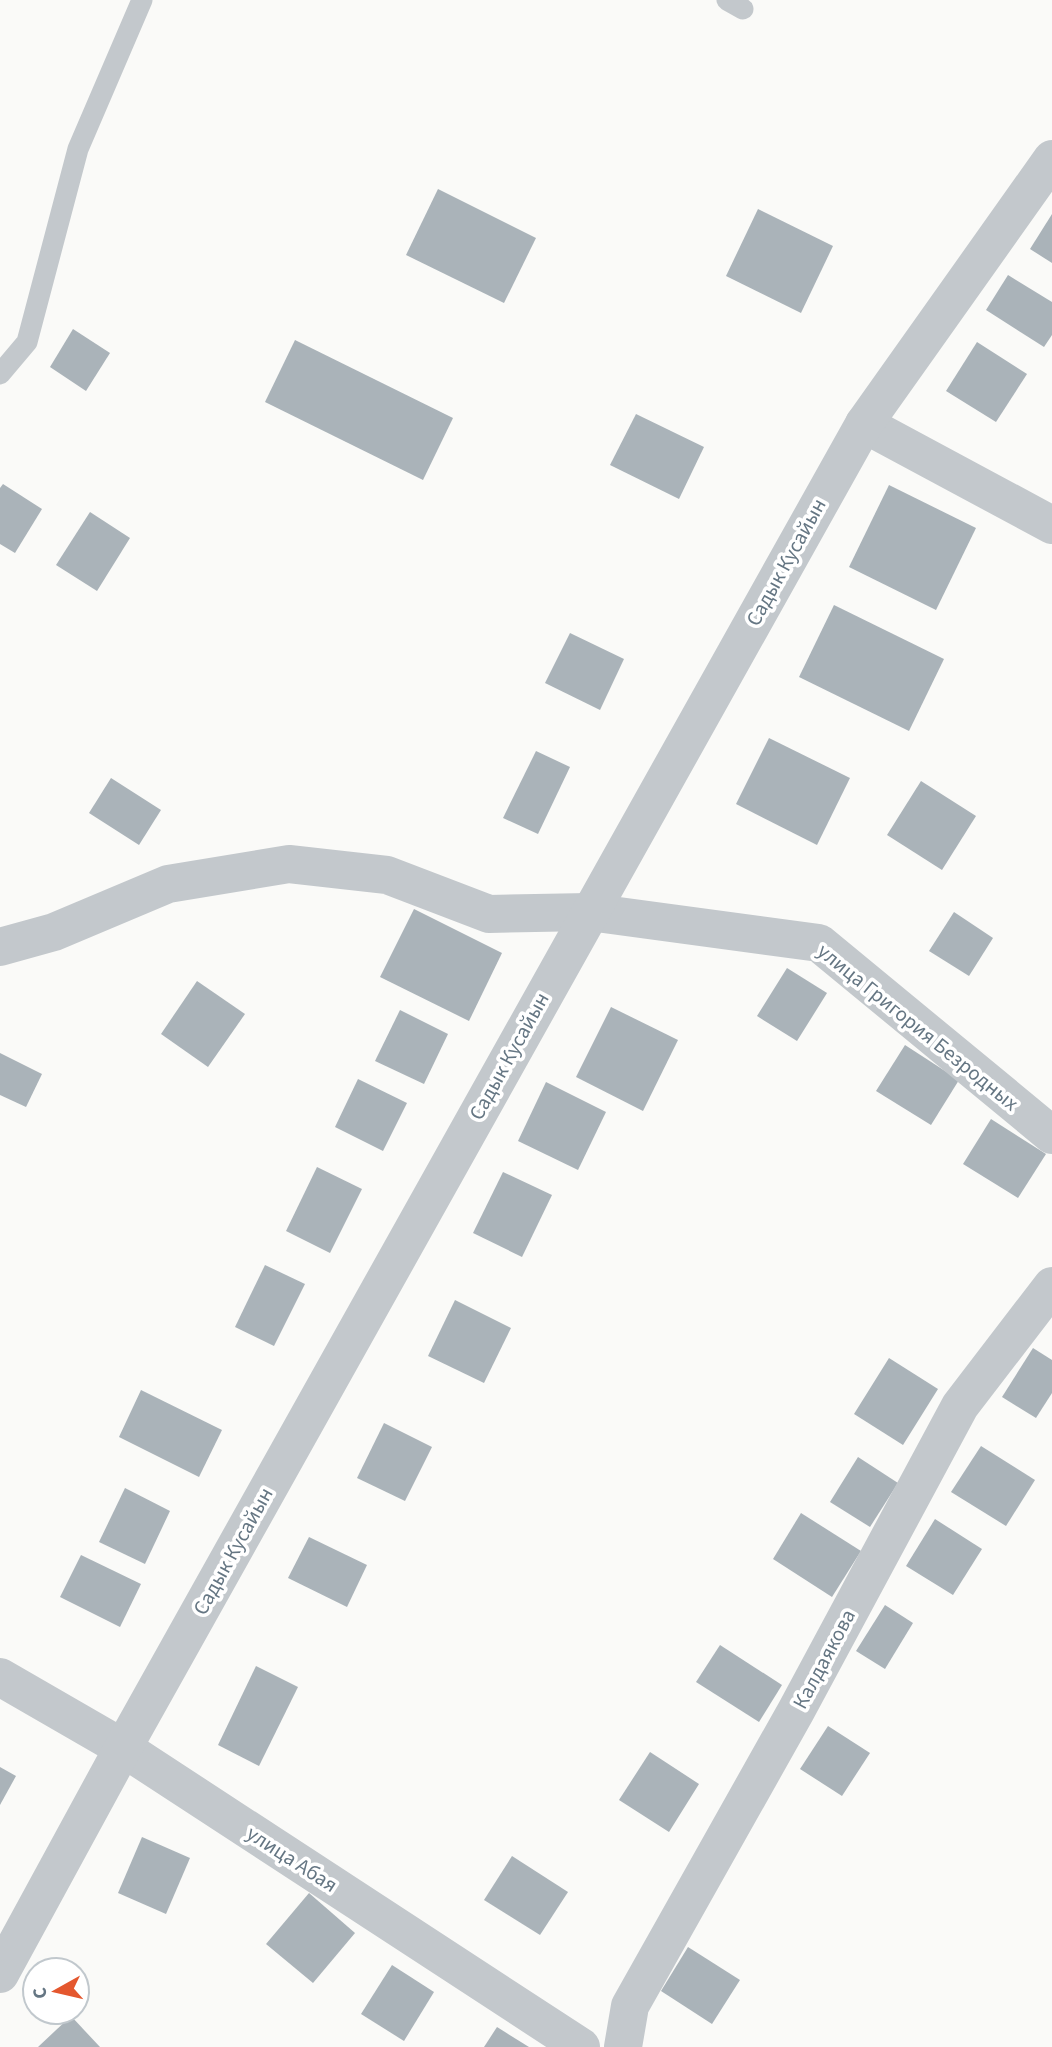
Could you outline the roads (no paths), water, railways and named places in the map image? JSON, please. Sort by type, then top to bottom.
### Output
[{"type":"street","name":"Садык Кусайын","points":[[0,1974],[589,912],[864,424],[1052,159]]},
{"type":"street","points":[[864,424],[1052,525]]},
{"type":"street","name":"улица Григория Безродных","points":[[0,947],[54,932],[168,884],[289,864],[387,875],[489,914],[589,912],[819,943],[1052,1135]]},
{"type":"street","name":"Калдаякова","points":[[623,2047],[630,2007],[796,1711],[960,1406],[1052,1286]]},
{"type":"street","name":"улица Абая","points":[[0,1677],[123,1748],[581,2047]]},
{"type":"lane","points":[[0,374],[27,342],[78,149],[142,0]]}]
